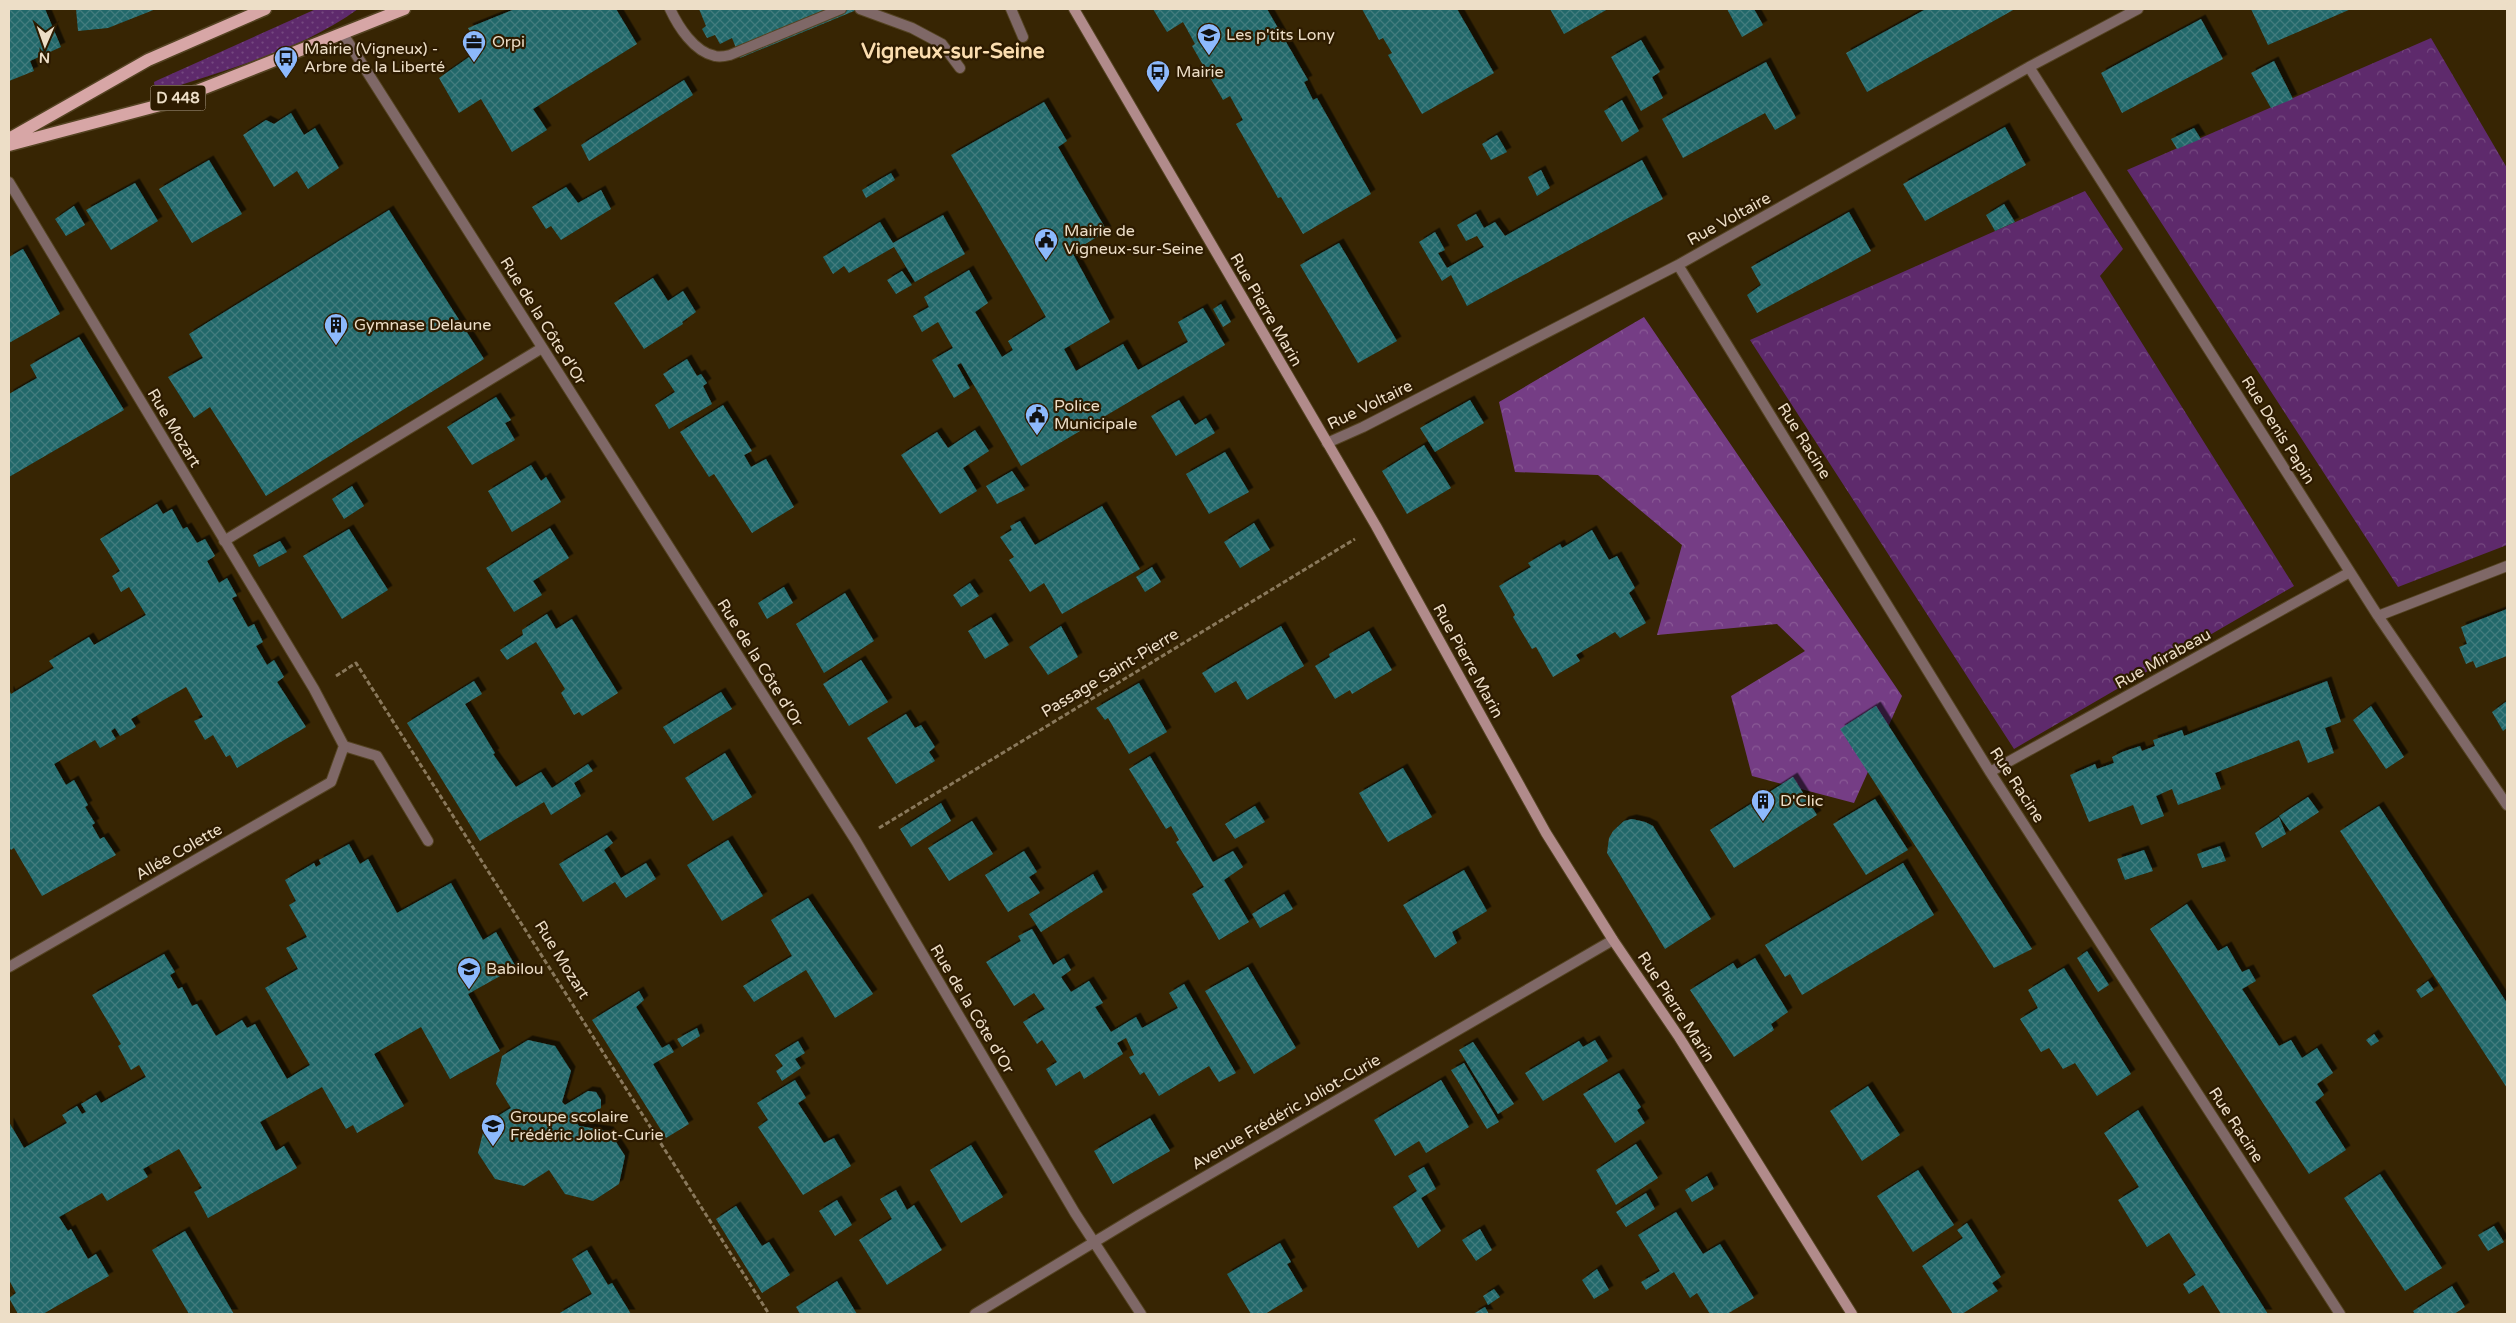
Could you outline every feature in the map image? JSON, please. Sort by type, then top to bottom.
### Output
[{"type":"main road","name":"D 448","points":[[9,139],[148,60],[265,9]]},
{"type":"main road","points":[[343,34],[379,9]]},
{"type":"main road","name":"D 448","points":[[9,145],[164,104],[404,9]]},
{"type":"street","points":[[670,9],[680,30],[697,46],[714,56],[730,55],[841,9]]},
{"type":"street","points":[[860,9],[912,28],[942,44],[960,68]]},
{"type":"street","points":[[1012,9],[1023,37]]},
{"type":"street","name":"Rue Voltaire","points":[[1327,442],[1363,427],[1678,265],[2029,67],[2138,9]]},
{"type":"street","name":"Rue Pierre Marin","points":[[1075,10],[1376,526],[1546,833],[1613,940],[1679,1037],[1852,1314]]},
{"type":"street","name":"Rue de la Côte d'Or","points":[[343,34],[856,841],[1075,1213],[1096,1242],[1141,1314]]},
{"type":"street","name":"Rue Denis Papin","points":[[2029,67],[2378,616],[2507,805]]},
{"type":"street","name":"Rue Mozart","points":[[9,182],[314,689],[344,746]]},
{"type":"street","name":"Rue Racine","points":[[1678,265],[1990,772],[2340,1314]]},
{"type":"street","points":[[224,540],[542,348]]},
{"type":"street","points":[[2378,616],[2507,566]]},
{"type":"street","name":"Rue Mirabeau","points":[[1990,772],[2350,572]]},
{"type":"street","points":[[344,746],[377,756],[428,841]]},
{"type":"street","name":"Allée Colette","points":[[9,967],[331,782],[344,746]]},
{"type":"street","name":"Avenue Frédéric Joliot-Curie","points":[[975,1314],[1139,1215],[1613,940]]},
{"type":"path","name":"Passage Saint-Pierre","points":[[856,841],[1376,526]]},
{"type":"path","name":"Rue Mozart","points":[[314,689],[356,663],[769,1314]]},
{"type":"green space","points":[[316,9],[358,9],[336,24],[288,48],[160,92],[155,91],[154,82]]},
{"type":"green space","points":[[2431,38],[2507,168],[2507,545],[2398,587],[2127,170]]},
{"type":"green space","points":[[2085,191],[2123,249],[2100,276],[2294,586],[2014,749],[1750,340]]},
{"type":"green space","points":[[1644,317],[1902,696],[1854,803],[1752,776],[1731,696],[1805,651],[1777,624],[1657,635],[1682,545],[1598,475],[1515,472],[1499,402]]},
{"type":"building","points":[[9,9],[45,9],[61,47],[30,61],[34,71],[9,81]]},
{"type":"building","points":[[76,9],[156,9],[108,28],[78,31]]},
{"type":"building","points":[[515,9],[616,9],[637,44],[533,109],[547,130],[512,152],[481,99],[459,113],[439,78],[479,50],[468,28]]},
{"type":"building","points":[[699,9],[859,9],[740,58],[732,38],[720,44],[715,35],[707,38],[702,29],[706,26]]},
{"type":"building","points":[[1153,9],[1267,9],[1308,80],[1304,82],[1313,100],[1317,98],[1371,194],[1303,234],[1281,197],[1278,198],[1236,124],[1243,120],[1230,96],[1223,100],[1192,46],[1195,44],[1183,22],[1167,32]]},
{"type":"building","points":[[1362,9],[1457,9],[1494,73],[1422,114],[1388,55],[1392,53],[1383,38],[1379,40]]},
{"type":"building","points":[[1550,9],[1608,9],[1564,34]]},
{"type":"building","points":[[1727,9],[1754,9],[1763,25],[1742,37]]},
{"type":"building","points":[[1926,9],[2015,9],[1867,92],[1846,53]]},
{"type":"building","points":[[2251,9],[2351,9],[2268,45]]},
{"type":"building","points":[[2201,19],[2223,59],[2122,113],[2101,73]]},
{"type":"building","points":[[1641,40],[1660,72],[1652,77],[1663,98],[1641,111],[1611,57]]},
{"type":"building","points":[[2274,61],[2293,99],[2271,108],[2251,73]]},
{"type":"building","points":[[1766,62],[1796,118],[1775,130],[1765,113],[1683,158],[1662,119]]},
{"type":"building","points":[[684,80],[693,95],[589,161],[581,145]]},
{"type":"building","points":[[1622,100],[1639,131],[1622,142],[1604,111]]},
{"type":"building","name":"Mairie de Vigneux-sur-Seine","points":[[1044,102],[1067,141],[1058,147],[1107,231],[1072,252],[1110,322],[1064,349],[1076,371],[1123,344],[1138,370],[1188,342],[1178,322],[1203,308],[1225,345],[1021,466],[961,363],[957,365],[970,388],[954,398],[932,360],[953,348],[938,322],[922,332],[913,316],[929,307],[924,297],[969,270],[988,303],[975,312],[1002,357],[1013,350],[1008,341],[1046,317],[951,155]]},
{"type":"building","points":[[291,113],[304,135],[315,128],[339,168],[308,189],[297,171],[274,187],[243,135],[266,120],[274,124]]},
{"type":"building","points":[[2005,127],[2026,165],[1925,221],[1903,184]]},
{"type":"building","points":[[2194,128],[2201,139],[2177,149],[2171,139]]},
{"type":"building","points":[[1497,135],[1507,152],[1491,160],[1482,144]]},
{"type":"building","points":[[209,160],[242,214],[192,243],[159,189]]},
{"type":"building","points":[[1642,160],[1663,199],[1467,306],[1451,275],[1442,281],[1419,242],[1435,232],[1445,250],[1438,253],[1447,268],[1484,247],[1477,236],[1466,241],[1457,225],[1476,214],[1484,228],[1495,222],[1505,236]]},
{"type":"building","points":[[1541,170],[1550,188],[1537,196],[1528,177]]},
{"type":"building","points":[[891,173],[895,180],[866,198],[862,190]]},
{"type":"building","points":[[135,183],[158,221],[111,250],[86,210]]},
{"type":"building","points":[[566,187],[578,203],[601,190],[611,209],[561,240],[551,226],[546,229],[532,207]]},
{"type":"building","points":[[2004,204],[2015,222],[1995,231],[1986,215]]},
{"type":"building","points":[[74,206],[85,225],[66,236],[55,219]]},
{"type":"building","name":"Gymnase Delaune","points":[[389,210],[484,359],[266,496],[210,407],[194,418],[168,377],[203,358],[189,334]]},
{"type":"building","points":[[1849,212],[1871,251],[1757,313],[1747,295],[1761,285],[1751,267]]},
{"type":"building","points":[[943,215],[965,254],[915,282],[894,247],[849,273],[844,266],[833,274],[823,257],[880,222],[893,243]]},
{"type":"building","points":[[1339,243],[1397,341],[1358,363],[1300,265]]},
{"type":"building","points":[[23,249],[60,314],[9,343],[9,257]]},
{"type":"building","points":[[902,271],[912,285],[896,294],[887,280]]},
{"type":"building","points":[[653,278],[668,301],[683,291],[696,312],[682,322],[683,324],[644,349],[614,303]]},
{"type":"building","points":[[1221,304],[1231,322],[1223,327],[1213,309]]},
{"type":"building","points":[[79,337],[124,410],[9,477],[9,394],[37,378],[30,365]]},
{"type":"building","points":[[687,359],[697,376],[701,374],[707,383],[703,386],[712,404],[669,429],[655,405],[675,392],[663,374]]},
{"type":"building","points":[[496,397],[511,420],[505,423],[515,440],[472,465],[447,427]]},
{"type":"building","points":[[1179,400],[1195,425],[1206,418],[1215,433],[1176,456],[1151,416]]},
{"type":"building","points":[[1470,400],[1484,423],[1435,452],[1420,428]]},
{"type":"building","points":[[723,405],[752,451],[744,455],[751,467],[766,459],[794,507],[752,533],[714,474],[709,477],[680,432]]},
{"type":"building","points":[[975,430],[989,451],[963,468],[977,491],[940,514],[901,455],[937,432],[948,448]]},
{"type":"building","points":[[1424,445],[1451,488],[1407,514],[1382,471]]},
{"type":"building","points":[[1225,452],[1249,492],[1209,514],[1186,474]]},
{"type":"building","points":[[531,465],[541,481],[546,477],[561,502],[512,532],[488,491]]},
{"type":"building","points":[[1012,471],[1025,490],[997,504],[986,486]]},
{"type":"building","points":[[352,486],[364,506],[344,519],[332,499]]},
{"type":"building","points":[[157,504],[163,514],[172,509],[183,529],[187,527],[197,543],[205,539],[215,556],[207,561],[219,583],[227,578],[237,596],[232,598],[248,627],[254,624],[263,642],[256,646],[267,665],[274,660],[284,677],[277,682],[306,727],[237,768],[230,755],[226,757],[213,735],[205,740],[194,721],[203,717],[186,687],[131,719],[136,727],[120,736],[115,728],[111,731],[116,739],[100,748],[95,740],[54,764],[66,785],[74,780],[88,805],[85,807],[95,823],[92,825],[100,839],[104,837],[116,855],[42,896],[14,848],[11,850],[9,847],[9,690],[11,694],[54,668],[49,661],[89,637],[94,645],[146,615],[129,587],[121,592],[112,576],[120,571],[100,539]]},
{"type":"building","points":[[1102,506],[1140,569],[1062,614],[1044,583],[1030,592],[1009,560],[1014,557],[1000,537],[1012,530],[1010,526],[1020,521],[1035,545]]},
{"type":"building","points":[[1254,523],[1270,550],[1240,568],[1224,542]]},
{"type":"building","points":[[550,528],[569,558],[533,581],[542,595],[514,612],[486,568]]},
{"type":"building","points":[[349,529],[388,590],[342,619],[303,556]]},
{"type":"building","points":[[1592,530],[1609,560],[1617,556],[1635,588],[1629,593],[1646,623],[1620,638],[1615,632],[1576,655],[1580,661],[1553,677],[1536,647],[1532,649],[1513,617],[1515,615],[1499,586],[1531,567],[1528,563],[1560,544],[1562,548]]},
{"type":"building","points":[[280,541],[287,552],[259,567],[253,555]]},
{"type":"building","points":[[1152,567],[1161,582],[1145,592],[1136,577]]},
{"type":"building","points":[[970,583],[979,596],[961,607],[953,595]]},
{"type":"building","points":[[784,587],[793,603],[767,619],[758,603]]},
{"type":"building","points":[[845,593],[874,641],[824,673],[796,624]]},
{"type":"building","points":[[2507,609],[2507,656],[2476,668],[2473,661],[2466,664],[2459,647],[2467,644],[2461,627]]},
{"type":"building","points":[[547,614],[556,629],[572,619],[618,693],[582,716],[579,712],[574,715],[561,693],[565,689],[536,642],[507,660],[500,650],[523,635],[522,630]]},
{"type":"building","points":[[991,617],[1009,645],[985,659],[968,631]]},
{"type":"building","points":[[1061,626],[1078,657],[1048,675],[1029,647]]},
{"type":"building","points":[[1281,626],[1304,666],[1247,700],[1236,681],[1215,693],[1202,673]]},
{"type":"building","points":[[1369,631],[1392,670],[1352,694],[1350,690],[1335,699],[1315,666],[1330,657],[1329,654]]},
{"type":"building","points":[[861,660],[888,702],[849,726],[823,684]]},
{"type":"building","points":[[474,681],[482,694],[465,704],[495,753],[493,754],[516,787],[541,772],[552,788],[588,764],[593,771],[574,783],[581,796],[551,815],[544,802],[480,841],[407,723]]},
{"type":"building","points":[[2327,681],[2341,722],[2325,728],[2334,753],[2308,763],[2299,740],[2215,773],[2221,789],[2178,805],[2172,789],[2156,796],[2164,816],[2141,825],[2133,805],[2089,822],[2070,775],[2095,764],[2097,769],[2114,763],[2112,757],[2122,752],[2140,746],[2142,751],[2155,746],[2153,740],[2182,730],[2184,736]]},
{"type":"building","points":[[1139,683],[1167,732],[1129,754],[1108,718],[1105,720],[1096,708]]},
{"type":"building","points":[[721,692],[732,709],[674,744],[663,727]]},
{"type":"building","points":[[2507,701],[2507,728],[2503,731],[2492,712]]},
{"type":"building","points":[[1876,706],[2032,949],[1994,968],[1840,729]]},
{"type":"building","points":[[2371,706],[2404,757],[2386,769],[2353,720]]},
{"type":"building","points":[[906,714],[915,728],[921,725],[935,747],[929,752],[935,761],[896,784],[867,738]]},
{"type":"building","points":[[725,753],[752,797],[713,821],[685,778]]},
{"type":"building","points":[[1150,756],[1213,862],[1233,851],[1243,867],[1224,880],[1249,922],[1219,940],[1192,894],[1204,887],[1176,842],[1179,840],[1171,826],[1166,829],[1129,769]]},
{"type":"building","points":[[1403,768],[1432,817],[1388,842],[1359,793]]},
{"type":"building","name":"D'Clic","points":[[1793,777],[1817,815],[1734,868],[1710,830]]},
{"type":"building","points":[[2308,797],[2319,812],[2290,831],[2279,816]]},
{"type":"building","points":[[1875,799],[1908,850],[1866,875],[1833,824]]},
{"type":"building","points":[[941,803],[951,821],[911,847],[900,829]]},
{"type":"building","points":[[1255,806],[1265,822],[1235,839],[1225,824]]},
{"type":"building","points":[[2379,806],[2507,1003],[2507,1088],[2340,831]]},
{"type":"building","points":[[2279,817],[2286,834],[2262,848],[2255,833]]},
{"type":"building","points":[[1632,819],[1653,826],[1711,919],[1665,949],[1607,853],[1609,838],[1613,831],[1624,821]]},
{"type":"building","points":[[972,821],[993,854],[949,881],[928,848]]},
{"type":"building","points":[[607,835],[613,843],[604,850],[621,878],[646,863],[656,879],[626,898],[615,882],[583,902],[559,864]]},
{"type":"building","points":[[728,840],[763,896],[722,921],[687,865]]},
{"type":"building","points":[[349,844],[360,864],[368,859],[397,913],[451,883],[483,940],[496,932],[516,967],[468,994],[500,1051],[450,1079],[421,1027],[374,1054],[404,1106],[357,1133],[353,1125],[346,1129],[322,1087],[260,1122],[276,1151],[284,1146],[297,1168],[208,1218],[194,1192],[202,1188],[179,1149],[143,1169],[148,1177],[107,1201],[102,1193],[59,1217],[68,1231],[71,1229],[88,1259],[96,1254],[109,1276],[43,1314],[18,1314],[9,1298],[16,1293],[9,1280],[9,1122],[24,1148],[67,1123],[62,1115],[77,1106],[82,1114],[86,1112],[81,1104],[96,1095],[101,1103],[146,1077],[139,1065],[131,1070],[118,1046],[121,1044],[92,995],[164,954],[175,972],[170,975],[178,989],[182,987],[192,1006],[197,1004],[216,1036],[242,1020],[247,1028],[255,1024],[287,1079],[310,1065],[265,988],[298,969],[286,948],[307,937],[289,905],[296,901],[285,880],[314,863],[316,867],[321,864],[319,860]]},
{"type":"building","points":[[2220,846],[2226,861],[2202,868],[2197,854]]},
{"type":"building","points":[[2144,850],[2153,871],[2125,880],[2117,859]]},
{"type":"building","points":[[1024,851],[1037,872],[1029,877],[1040,893],[1008,912],[985,875]]},
{"type":"building","points":[[1903,863],[1934,915],[1802,995],[1790,974],[1785,977],[1765,945]]},
{"type":"building","points":[[1464,870],[1487,911],[1452,932],[1457,943],[1435,958],[1403,905]]},
{"type":"building","points":[[1093,874],[1103,892],[1041,932],[1029,914]]},
{"type":"building","points":[[1284,894],[1293,909],[1260,928],[1252,914]]},
{"type":"building","points":[[808,898],[873,994],[835,1018],[806,970],[754,1002],[743,986],[792,956],[771,920]]},
{"type":"building","points":[[2187,904],[2218,951],[2227,946],[2242,972],[2249,969],[2256,981],[2242,989],[2279,1046],[2291,1040],[2302,1058],[2317,1048],[2333,1073],[2317,1084],[2324,1095],[2315,1102],[2346,1150],[2309,1174],[2150,929]]},
{"type":"building","points":[[1032,929],[1053,965],[1064,958],[1071,970],[1061,977],[1071,992],[1089,981],[1103,1003],[1095,1007],[1111,1032],[1136,1017],[1142,1028],[1178,1008],[1169,993],[1184,984],[1236,1073],[1219,1082],[1209,1066],[1159,1096],[1144,1072],[1140,1075],[1129,1057],[1134,1055],[1126,1038],[1117,1043],[1123,1054],[1084,1079],[1080,1071],[1056,1086],[1046,1069],[1057,1062],[1042,1040],[1037,1044],[1023,1022],[1045,1009],[1034,993],[1014,1006],[986,962],[1021,941],[1018,936]]},
{"type":"building","points":[[2087,951],[2109,985],[2098,992],[2077,958]]},
{"type":"building","points":[[1755,958],[1788,1012],[1771,1024],[1774,1030],[1734,1057],[1690,990],[1733,963],[1737,969]]},
{"type":"building","points":[[1248,967],[1296,1048],[1254,1074],[1205,991]]},
{"type":"building","points":[[2064,968],[2131,1074],[2097,1096],[2075,1063],[2063,1069],[2049,1048],[2041,1052],[2020,1019],[2038,1008],[2028,990]]},
{"type":"building","points":[[2428,981],[2434,990],[2421,998],[2416,990]]},
{"type":"building","points":[[639,991],[644,1000],[636,1007],[662,1048],[669,1044],[674,1052],[653,1064],[689,1124],[666,1138],[592,1020]]},
{"type":"building","points":[[697,1028],[700,1036],[682,1047],[677,1039]]},
{"type":"building","points":[[2374,1034],[2379,1041],[2371,1046],[2366,1040]]},
{"type":"building","points":[[528,1040],[555,1046],[571,1071],[562,1102],[565,1105],[588,1091],[596,1092],[601,1100],[601,1108],[576,1122],[579,1126],[609,1131],[625,1156],[619,1184],[593,1201],[565,1194],[549,1170],[524,1186],[495,1179],[478,1153],[485,1124],[511,1108],[496,1084],[502,1056]]},
{"type":"building","points":[[1595,1040],[1608,1061],[1543,1101],[1525,1073],[1579,1041],[1583,1047]]},
{"type":"building","points":[[798,1041],[805,1053],[795,1059],[801,1068],[782,1081],[776,1071],[783,1066],[775,1055]]},
{"type":"building","points":[[1473,1042],[1514,1104],[1498,1114],[1459,1050]]},
{"type":"building","points":[[1464,1063],[1499,1122],[1487,1129],[1451,1070]]},
{"type":"building","points":[[1619,1073],[1641,1107],[1637,1110],[1645,1123],[1615,1143],[1583,1094]]},
{"type":"building","points":[[795,1080],[806,1098],[798,1103],[824,1143],[834,1138],[851,1166],[803,1195],[758,1127],[768,1120],[757,1103]]},
{"type":"building","points":[[1441,1080],[1469,1127],[1426,1153],[1419,1141],[1395,1156],[1374,1120]]},
{"type":"building","points":[[1868,1086],[1900,1135],[1862,1161],[1830,1111]]},
{"type":"building","points":[[2138,1110],[2268,1314],[2221,1314],[2203,1285],[2189,1294],[2183,1284],[2196,1275],[2169,1233],[2147,1247],[2118,1200],[2139,1187],[2104,1133]]},
{"type":"building","points":[[1150,1118],[1170,1151],[1113,1184],[1094,1151]]},
{"type":"building","points":[[1636,1144],[1658,1178],[1616,1205],[1596,1170]]},
{"type":"building","points":[[971,1145],[1003,1197],[961,1223],[930,1170]]},
{"type":"building","points":[[1424,1167],[1436,1189],[1421,1198],[1441,1231],[1418,1248],[1393,1207],[1417,1191],[1408,1176]]},
{"type":"building","points":[[1918,1170],[1954,1225],[1913,1252],[1877,1196]]},
{"type":"building","points":[[2380,1174],[2442,1268],[2405,1291],[2344,1198]]},
{"type":"building","points":[[1707,1176],[1714,1189],[1692,1202],[1685,1190]]},
{"type":"building","points":[[896,1190],[907,1210],[914,1205],[942,1250],[887,1285],[859,1240],[892,1219],[880,1199]]},
{"type":"building","points":[[1646,1193],[1655,1209],[1626,1227],[1616,1212]]},
{"type":"building","points":[[837,1200],[852,1225],[835,1236],[819,1211]]},
{"type":"building","points":[[736,1206],[762,1246],[769,1242],[790,1275],[762,1293],[716,1219]]},
{"type":"building","points":[[1676,1212],[1703,1254],[1720,1244],[1754,1298],[1727,1314],[1710,1314],[1697,1293],[1690,1298],[1674,1272],[1646,1290],[1641,1282],[1660,1271],[1638,1235]]},
{"type":"building","points":[[1967,1223],[2001,1277],[1992,1283],[1998,1291],[1962,1314],[1953,1314],[1922,1266],[1963,1238],[1957,1230]]},
{"type":"building","points":[[2494,1226],[2504,1242],[2488,1251],[2478,1235]]},
{"type":"building","points":[[1480,1229],[1492,1250],[1476,1261],[1462,1240]]},
{"type":"building","points":[[185,1231],[234,1314],[189,1314],[152,1250]]},
{"type":"building","points":[[1280,1243],[1291,1262],[1287,1264],[1303,1291],[1265,1314],[1251,1314],[1227,1274]]},
{"type":"building","points":[[587,1250],[608,1285],[612,1283],[631,1314],[558,1314],[592,1294],[572,1259]]},
{"type":"building","points":[[1597,1269],[1609,1290],[1594,1299],[1582,1280]]},
{"type":"building","points":[[837,1281],[857,1314],[800,1314],[796,1307]]},
{"type":"building","points":[[2452,1286],[2465,1307],[2454,1314],[2415,1314],[2413,1311]]},
{"type":"building","points":[[1494,1289],[1500,1297],[1488,1305],[1483,1296]]},
{"type":"building","points":[[1485,1307],[1489,1314],[1473,1314]]},
{"type":"place","name":"Les p'tits Lony","points":[[1209,56]]},
{"type":"place","name":"Orpi","points":[[474,63]]},
{"type":"place","name":"Mairie (Vigneux) - Arbre de la Liberté","points":[[286,79]]},
{"type":"place","name":"Mairie","points":[[1158,93]]},
{"type":"place","name":"Mairie de Vigneux-sur-Seine","points":[[1046,261]]},
{"type":"place","name":"Gymnase Delaune","points":[[336,346]]},
{"type":"place","name":"Police Municipale","points":[[1037,436]]},
{"type":"place","name":"D'Clic","points":[[1763,822]]},
{"type":"place","name":"Babilou","points":[[469,990]]},
{"type":"place","name":"Groupe scolaire Frédéric Joliot-Curie","points":[[493,1147]]},
{"type":"district","name":"Vigneux-sur-Seine","points":[[953,51]]}]
